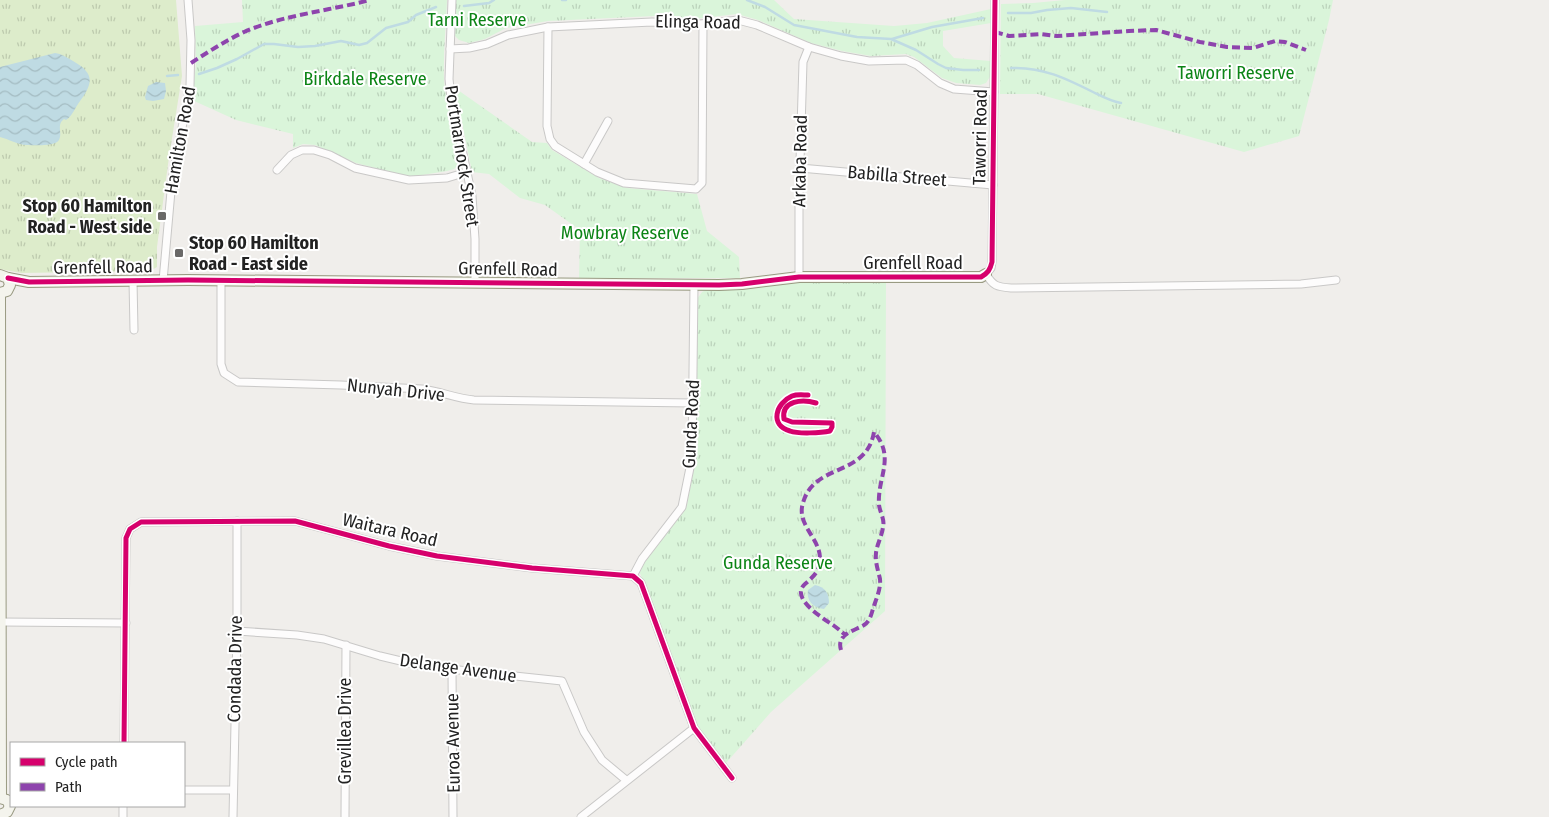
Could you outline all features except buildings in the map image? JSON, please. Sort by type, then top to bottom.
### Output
[{"type":"street","name":"Hamilton Road","points":[[163,280],[172,180],[190,86],[191,40],[188,0]]},
{"type":"street","name":"Portmarnock Street","points":[[452,0],[449,79],[474,214],[475,283]]},
{"type":"street","name":"Taworri Road","points":[[986,274],[992,262],[995,0]]},
{"type":"street","name":"Elinga Road","points":[[450,48],[469,48],[487,44],[508,34],[548,27],[652,22],[703,24],[738,20],[757,25],[809,47],[841,56],[869,61],[906,60],[940,83],[954,89],[994,92]]},
{"type":"street","points":[[548,27],[547,126],[550,139],[555,146],[597,172],[624,183],[696,188],[702,183],[703,24]]},
{"type":"street","name":"Arkaba Road","points":[[799,277],[803,62],[809,47]]},
{"type":"street","points":[[584,164],[608,120]]},
{"type":"street","points":[[278,170],[291,155],[302,150],[314,150],[330,155],[355,168],[409,180],[447,178],[467,172]]},
{"type":"street","name":"Babilla Street","points":[[800,168],[993,185]]},
{"type":"street","name":"Grenfell Road","points":[[6,280],[29,282],[222,280],[694,285],[742,284],[799,277],[981,277],[986,274]]},
{"type":"street","points":[[986,274],[990,282],[995,285],[1011,288],[1291,284],[1336,280]]},
{"type":"street","points":[[1,816],[7,812],[10,806],[7,800],[0,798],[0,293],[7,291],[6,280]]},
{"type":"street","name":"Nunyah Drive","points":[[222,280],[221,364],[224,373],[238,382],[342,384],[422,389],[434,390],[466,400],[693,403]]},
{"type":"street","points":[[133,281],[134,330]]},
{"type":"street","name":"Gunda Road","points":[[633,576],[642,559],[682,507],[692,458],[694,285]]},
{"type":"street","name":"Condada Drive","points":[[233,817],[237,521]]},
{"type":"street","name":"Waitara Road","points":[[124,742],[126,538],[130,529],[141,522],[295,521],[389,546],[437,556],[532,568],[633,576]]},
{"type":"street","points":[[633,576],[641,583],[694,728],[732,778]]},
{"type":"street","points":[[1,622],[126,623]]},
{"type":"street","name":"Delange Avenue","points":[[236,631],[324,639],[422,666],[562,681],[588,739],[602,760],[626,780]]},
{"type":"street","name":"Grevillea Drive","points":[[345,817],[346,645]]},
{"type":"street","name":"Euroa Avenue","points":[[452,670],[453,817]]},
{"type":"street","points":[[581,817],[694,728]]},
{"type":"street","points":[[185,790],[233,790]]},
{"type":"green space","points":[[0,0],[176,0],[182,76],[157,247],[157,267],[150,271],[21,273],[0,269]]},
{"type":"green space","name":"Birkdale Reserve","points":[[242,0],[447,0],[444,81],[459,154],[459,164],[454,169],[447,171],[410,177],[356,163],[315,145],[303,144],[293,148],[293,134],[236,120],[192,100],[196,65],[195,26],[243,22]]},
{"type":"green space","name":"Tarni Reserve","points":[[456,0],[774,0],[794,19],[894,26],[927,23],[991,9],[991,23],[943,31],[943,46],[954,58],[991,61],[991,75],[986,83],[980,85],[956,83],[942,78],[914,57],[906,54],[871,56],[842,51],[811,43],[758,20],[737,14],[686,20],[654,16],[548,21],[506,28],[485,39],[469,43],[459,40],[455,36]]},
{"type":"green space","name":"Taworri Reserve","points":[[1065,0],[1333,0],[1299,136],[1244,152],[1038,94],[1000,94],[1001,4]]},
{"type":"green space","name":"Mowbray Reserve","points":[[455,88],[532,142],[547,143],[552,150],[599,178],[627,188],[697,194],[707,231],[739,257],[740,278],[579,278],[580,230],[545,205],[520,198],[489,174],[472,172]]},
{"type":"green space","name":"Gunda Reserve","points":[[842,280],[886,281],[885,611],[771,712],[726,763],[697,726],[640,573],[641,567],[687,505],[696,457],[697,299],[706,290]]},
{"type":"water","points":[[55,53],[64,56],[86,70],[90,80],[87,91],[73,113],[60,124],[59,140],[49,145],[26,145],[0,137],[0,67]]},
{"type":"water","points":[[156,82],[165,83],[164,99],[146,100],[148,86]]},
{"type":"water","points":[[815,585],[824,589],[827,593],[829,603],[824,609],[814,605],[809,600],[808,590]]},
{"type":"waterway","points":[[464,6],[489,3],[494,0]]},
{"type":"waterway","points":[[747,0],[765,7],[794,25],[857,37],[891,39],[916,50],[946,68],[979,70]]},
{"type":"waterway","points":[[199,74],[237,59],[264,44],[298,47],[341,41],[359,45],[367,43],[386,28],[408,22],[416,15],[436,7]]},
{"type":"waterway","points":[[1008,13],[1031,13],[1071,8],[1107,12]]},
{"type":"waterway","points":[[892,39],[932,27],[983,18]]},
{"type":"waterway","points":[[1011,68],[1033,69],[1054,74],[1107,99],[1121,103]]},
{"type":"waterway","points":[[167,76],[178,75]]},
{"type":"marked path","points":[[191,63],[230,39],[259,26],[290,17],[370,0]]},
{"type":"marked path","points":[[995,32],[1009,36],[1041,34],[1057,36],[1156,30],[1227,47],[1253,48],[1275,41],[1285,42],[1306,50]]},
{"type":"marked path","points":[[841,650],[840,645],[843,637],[869,620],[880,586],[876,556],[883,524],[879,495],[885,459],[884,450],[874,432],[869,447],[861,457],[816,482],[807,492],[802,507],[804,521],[817,546],[820,564],[817,571],[801,590],[801,595],[804,602],[810,608],[845,635]]},
{"type":"cycle path","points":[[8,278],[29,282],[188,280],[719,285],[799,277],[981,277],[988,271],[992,262],[995,0]]},
{"type":"cycle path","points":[[808,395],[792,396],[782,404],[777,414],[777,419],[783,428],[794,432],[830,431],[832,423],[792,422],[784,419],[786,408],[794,402],[816,403]]},
{"type":"cycle path","points":[[124,742],[126,538],[130,529],[141,522],[295,521],[389,546],[437,556],[532,568],[633,576],[641,583],[694,728],[732,778]]},
{"type":"place","name":"Stop 60 Hamilton Road - West side","points":[[162,216]]},
{"type":"place","name":"Stop 60 Hamilton Road - East side","points":[[179,253]]}]
